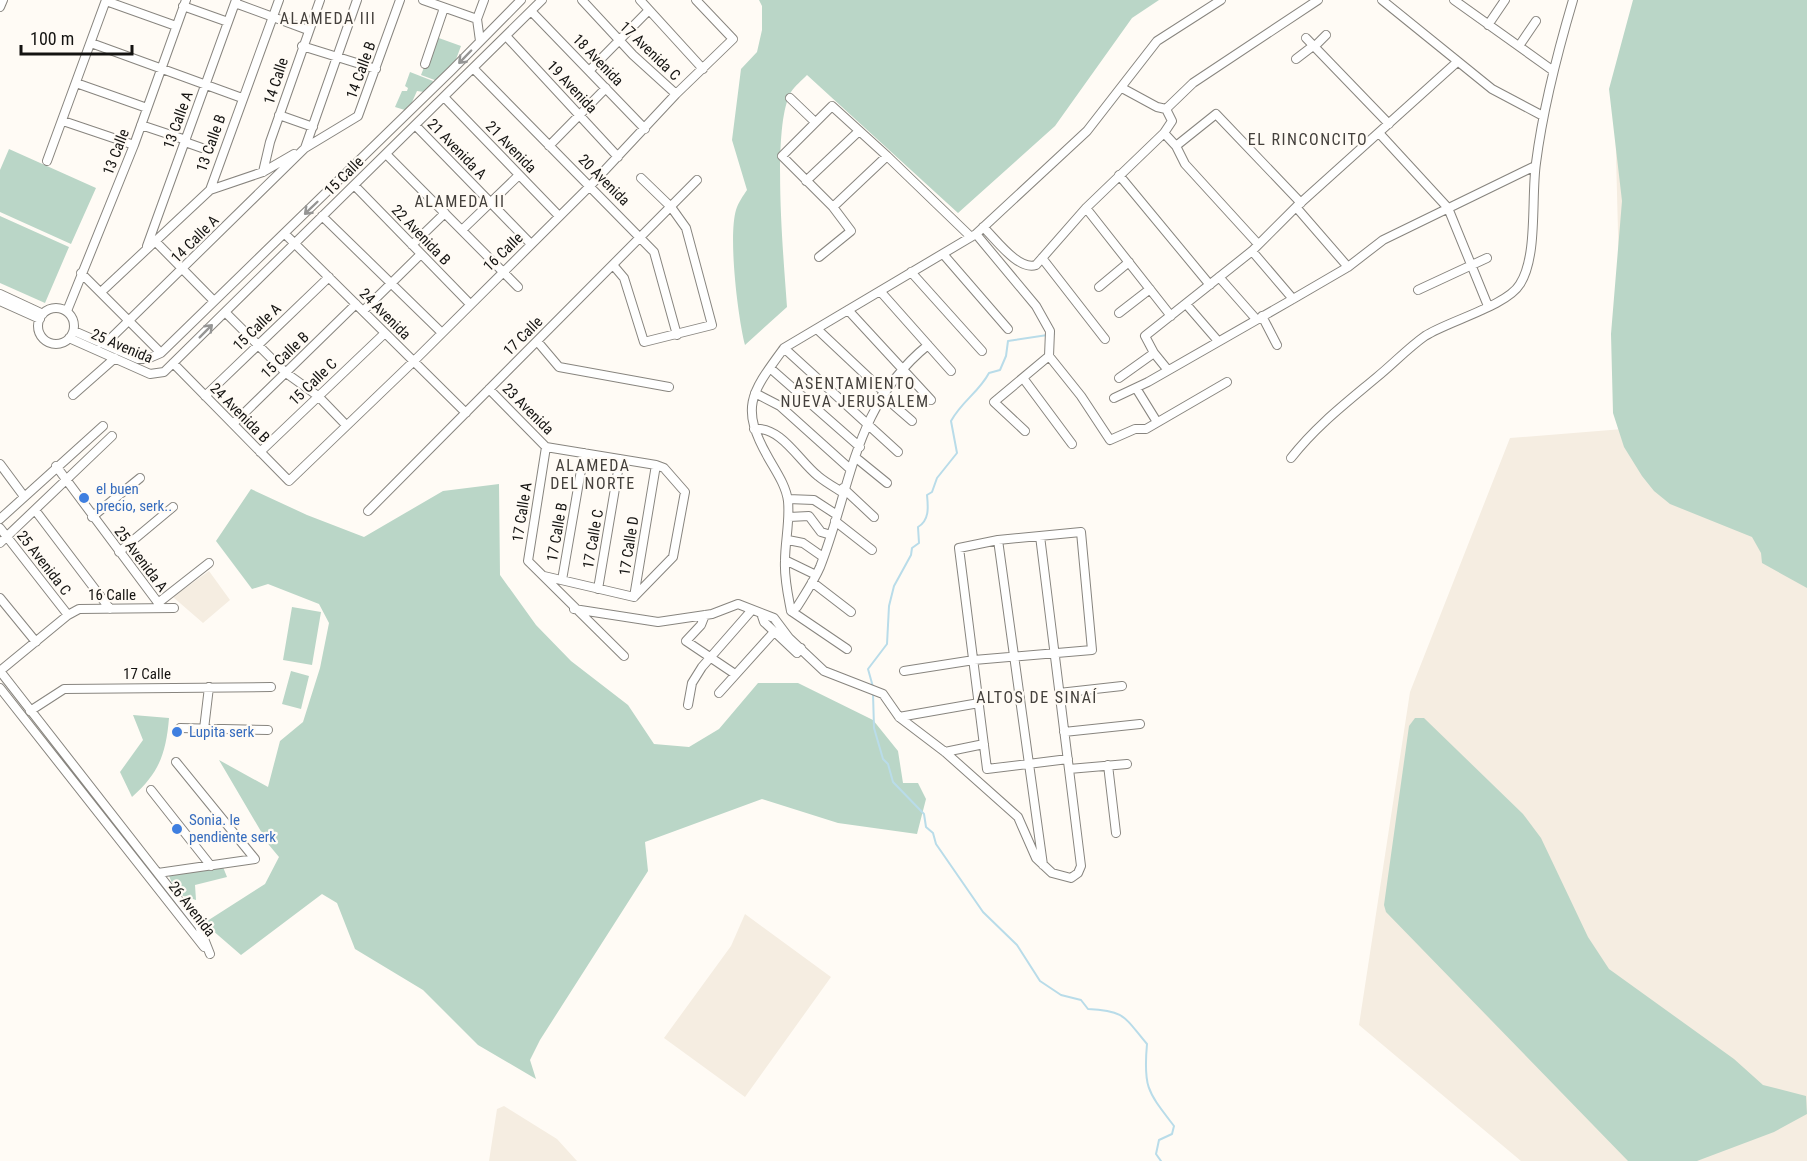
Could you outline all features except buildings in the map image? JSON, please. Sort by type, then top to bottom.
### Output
[{"type":"street","points":[[0,7],[3,0]]},
{"type":"street","name":"13 Calle B","points":[[101,292],[210,190],[279,0]]},
{"type":"street","name":"14 Calle","points":[[263,172],[302,46],[320,0]]},
{"type":"street","name":"14 Calle A","points":[[305,148],[357,0]]},
{"type":"street","name":"14 Calle B","points":[[358,116],[400,0]]},
{"type":"street","points":[[423,0],[477,19]]},
{"type":"street","points":[[480,41],[477,19],[484,0]]},
{"type":"street","name":"15 Calle","points":[[158,355],[285,234],[521,0]]},
{"type":"street","name":"15 Calle","points":[[164,372],[542,0]]},
{"type":"street","name":"17 Avenida C","points":[[582,0],[618,40],[676,94]]},
{"type":"street","points":[[640,0],[703,69]]},
{"type":"street","name":"16 Calle","points":[[289,481],[590,186],[676,94],[733,39],[696,0]]},
{"type":"street","points":[[847,649],[791,611],[784,560],[788,540],[788,499],[754,429],[750,407],[755,393],[784,348],[974,236],[1080,138],[1122,88],[1157,41],[1221,0]]},
{"type":"street","points":[[1166,109],[1193,83],[1318,0]]},
{"type":"street","points":[[1382,0],[1456,63],[1492,89],[1543,116]]},
{"type":"street","points":[[1488,25],[1505,0]]},
{"type":"street","points":[[1291,458],[1323,422],[1426,336],[1512,293],[1520,285],[1526,270],[1535,166],[1543,116],[1552,70],[1573,0]]},
{"type":"street","points":[[47,161],[106,1],[176,26]]},
{"type":"street","points":[[236,1],[308,30]]},
{"type":"street","name":"13 Calle A","points":[[146,250],[236,1]]},
{"type":"street","points":[[1458,1],[1552,70]]},
{"type":"street","points":[[185,3],[228,22]]},
{"type":"street","name":"13 Calle","points":[[67,311],[134,145],[185,3]]},
{"type":"street","points":[[425,64],[442,5]]},
{"type":"street","name":"18 Avenida","points":[[531,10],[645,129]]},
{"type":"street","points":[[589,70],[649,10]]},
{"type":"street","points":[[1519,46],[1536,21]]},
{"type":"street","points":[[1296,59],[1326,35]]},
{"type":"street","name":"19 Avenida","points":[[506,36],[618,157]]},
{"type":"street","points":[[1305,38],[1389,124]]},
{"type":"street","points":[[91,43],[242,98]]},
{"type":"street","points":[[302,46],[376,69]]},
{"type":"street","points":[[1167,369],[1154,353],[1145,336],[1255,248],[1299,205],[1456,63]]},
{"type":"street","name":"20 Avenida","points":[[473,68],[654,252],[677,335]]},
{"type":"street","points":[[76,83],[147,108]]},
{"type":"street","points":[[549,146],[606,88]]},
{"type":"street","points":[[1122,88],[1157,107],[1166,109]]},
{"type":"street","name":"21 Avenida","points":[[444,97],[559,216]]},
{"type":"street","points":[[790,98],[815,122]]},
{"type":"street","points":[[819,257],[851,231],[833,207],[782,156],[832,106],[974,236],[1036,306],[1050,331],[1048,356],[994,402],[1025,431]]},
{"type":"street","points":[[983,227],[1026,266],[1035,265],[1086,208],[1164,133],[1172,121],[1166,109]]},
{"type":"street","points":[[1176,146],[1216,114],[1299,205],[1348,267]]},
{"type":"street","points":[[279,116],[313,127]]},
{"type":"street","name":"14 Calle A","points":[[100,343],[110,339],[183,271],[305,148],[358,116]]},
{"type":"street","points":[[63,121],[134,145]]},
{"type":"street","points":[[141,125],[202,148]]},
{"type":"street","name":"21 Avenida A","points":[[415,125],[531,243]]},
{"type":"street","points":[[806,181],[859,131]]},
{"type":"street","points":[[1164,133],[1176,146],[1185,164],[1255,248],[1293,299]]},
{"type":"street","points":[[1379,133],[1448,208],[1488,306]]},
{"type":"street","points":[[210,190],[263,172],[305,148]]},
{"type":"street","points":[[386,154],[519,287]]},
{"type":"street","points":[[833,207],[887,156]]},
{"type":"street","points":[[1114,398],[1136,388],[1348,267],[1383,240],[1535,166]]},
{"type":"street","points":[[462,230],[519,175]]},
{"type":"street","points":[[1119,175],[1210,285]]},
{"type":"street","points":[[613,265],[624,278],[644,342],[712,325],[686,228],[671,207],[641,178]]},
{"type":"street","name":"17 Calle","points":[[368,511],[697,180]]},
{"type":"street","name":"22 Avenida B","points":[[354,185],[469,303]]},
{"type":"street","points":[[1086,208],[1171,316]]},
{"type":"street","points":[[412,245],[445,213]]},
{"type":"street","points":[[322,216],[393,282],[441,332]]},
{"type":"street","name":"24 Avenida","points":[[285,234],[466,413]]},
{"type":"street","points":[[155,242],[214,302]]},
{"type":"street","points":[[363,311],[421,254]]},
{"type":"street","points":[[943,254],[1008,329]]},
{"type":"street","points":[[1042,258],[1105,339]]},
{"type":"street","points":[[1418,290],[1487,258]]},
{"type":"street","points":[[1099,287],[1129,262]]},
{"type":"street","points":[[911,272],[982,351]]},
{"type":"street","points":[[81,273],[129,321],[158,355]]},
{"type":"street","name":"15 Calle A","points":[[205,396],[329,277]]},
{"type":"street","points":[[1219,278],[1259,318],[1277,345]]},
{"type":"street","points":[[1119,314],[1150,289]]},
{"type":"street","points":[[880,291],[951,371]]},
{"type":"street","points":[[0,294],[41,316]]},
{"type":"street","points":[[0,301],[41,316]]},
{"type":"street","name":"15 Calle B","points":[[233,424],[356,304]]},
{"type":"street","points":[[1186,304],[1218,340]]},
{"type":"street","points":[[53,308],[67,311],[73,319],[72,334],[57,344],[47,341],[39,330],[41,316],[53,308]]},
{"type":"street","points":[[848,310],[931,400]]},
{"type":"street","points":[[225,312],[286,373],[318,396],[346,425]]},
{"type":"street","points":[[817,329],[912,422]]},
{"type":"street","name":"15 Calle C","points":[[260,452],[385,333]]},
{"type":"street","name":"25 Avenida","points":[[72,334],[138,359],[158,355]]},
{"type":"street","name":"25 Avenida","points":[[72,334],[150,374],[164,372]]},
{"type":"street","points":[[537,341],[559,367],[669,387]]},
{"type":"street","points":[[791,611],[797,607],[814,579],[831,535],[849,468],[860,447],[868,423],[883,394],[900,369],[928,345]]},
{"type":"street","points":[[784,348],[898,452]]},
{"type":"street","points":[[1119,378],[1154,353]]},
{"type":"street","points":[[1048,356],[1081,396],[1110,440],[1157,422],[1227,382]]},
{"type":"street","points":[[73,394],[115,358]]},
{"type":"street","name":"24 Avenida B","points":[[173,363],[289,481]]},
{"type":"street","points":[[770,368],[860,447]]},
{"type":"street","points":[[1023,378],[1072,444]]},
{"type":"street","points":[[1136,388],[1157,422]]},
{"type":"street","name":"23 Avenida","points":[[489,389],[546,447],[656,465]]},
{"type":"street","points":[[755,393],[780,406],[849,468]]},
{"type":"street","points":[[0,519],[56,466],[103,426]]},
{"type":"street","points":[[754,429],[761,428],[772,432],[818,477],[843,490],[874,517]]},
{"type":"street","points":[[3,540],[112,436]]},
{"type":"street","name":"17 Calle A","points":[[543,576],[528,561],[546,447]]},
{"type":"street","name":"17 Calle B","points":[[562,580],[584,453]]},
{"type":"street","points":[[855,457],[887,483]]},
{"type":"street","name":"17 Calle C","points":[[598,589],[620,459]]},
{"type":"street","points":[[0,464],[24,495]]},
{"type":"street","points":[[543,576],[634,597],[673,557],[685,492],[664,468],[656,465]]},
{"type":"street","name":"17 Calle D","points":[[634,597],[656,465]]},
{"type":"street","name":"25 Avenida A","points":[[56,466],[160,606]]},
{"type":"street","points":[[92,517],[140,478]]},
{"type":"street","points":[[788,499],[814,500],[872,550]]},
{"type":"street","points":[[119,552],[173,507]]},
{"type":"street","points":[[35,510],[110,609]]},
{"type":"street","points":[[789,517],[809,516],[821,532],[831,535]]},
{"type":"street","name":"25 Avenida C","points":[[0,528],[3,540],[68,615]]},
{"type":"street","points":[[904,671],[974,660],[1092,650],[1081,532],[998,540],[959,548],[974,660],[987,769],[1068,764],[1127,764]]},
{"type":"street","points":[[574,609],[651,623],[705,615],[738,604],[761,614],[824,671],[883,694],[899,717],[945,752],[1018,817],[1036,858],[1052,873],[1071,878],[1078,873],[1081,866],[1040,536]]},
{"type":"street","points":[[788,540],[803,543],[823,557]]},
{"type":"street","points":[[998,540],[1028,766],[1044,865]]},
{"type":"street","points":[[784,560],[814,579],[851,612]]},
{"type":"street","points":[[160,606],[209,563]]},
{"type":"street","points":[[543,576],[624,656]]},
{"type":"street","points":[[0,598],[36,642]]},
{"type":"street","name":"16 Calle","points":[[0,671],[68,615],[79,609],[160,606],[174,608]]},
{"type":"street","points":[[761,614],[764,622],[797,653],[801,648]]},
{"type":"street","points":[[688,705],[692,683],[702,667],[761,614]]},
{"type":"street","points":[[705,615],[701,626],[686,640],[735,674]]},
{"type":"street","points":[[719,693],[774,632]]},
{"type":"street","name":"26 Avenida","points":[[0,671],[199,926],[210,954],[0,688]]},
{"type":"street","points":[[1059,693],[1122,686]]},
{"type":"street","points":[[204,729],[209,687]]},
{"type":"street","name":"17 Calle","points":[[30,711],[64,689],[271,687]]},
{"type":"street","points":[[899,717],[979,703]]},
{"type":"street","points":[[1064,732],[1140,724]]},
{"type":"street","points":[[180,728],[268,730]]},
{"type":"street","points":[[945,752],[984,744]]},
{"type":"street","points":[[158,873],[255,859],[176,762]]},
{"type":"street","points":[[1108,765],[1116,833]]},
{"type":"street","points":[[151,790],[211,866]]},
{"type":"shaded area","points":[[1807,0],[1807,1161],[1521,1161],[1359,1025],[1410,692],[1510,438],[1623,429],[1614,75]]},
{"type":"shaded area","points":[[209,571],[230,600],[203,623],[173,597]]},
{"type":"shaded area","points":[[745,914],[831,977],[745,1097],[664,1038],[731,946]]},
{"type":"shaded area","points":[[504,1106],[557,1139],[577,1161],[489,1161],[497,1109]]},
{"type":"green space","points":[[759,0],[1159,0],[1132,18],[1055,126],[958,213],[807,75],[791,92],[785,109],[782,134],[780,196],[787,307],[745,345],[737,298],[733,239],[736,210],[747,190],[732,140],[741,69],[757,52],[762,30],[762,6]]},
{"type":"green space","points":[[1633,0],[1807,0],[1807,588],[1762,563],[1761,553],[1752,537],[1670,504],[1654,491],[1624,447],[1613,413],[1611,334],[1622,201],[1609,89]]},
{"type":"green space","points":[[436,37],[461,46],[452,70],[440,82],[421,75]]},
{"type":"green space","points":[[410,72],[433,81],[430,89],[424,92],[417,91],[408,111],[395,107],[402,91],[407,91],[408,88],[405,86]]},
{"type":"green space","points":[[9,149],[96,188],[71,244],[0,212],[0,170]]},
{"type":"green space","points":[[0,216],[69,247],[45,303],[0,283]]},
{"type":"green space","points":[[499,484],[500,575],[536,625],[571,661],[628,705],[654,744],[689,747],[719,729],[758,683],[798,683],[873,720],[898,751],[903,783],[918,783],[926,799],[917,834],[838,823],[762,799],[645,842],[648,871],[540,1040],[530,1060],[536,1079],[478,1045],[423,990],[355,949],[337,903],[322,894],[241,955],[204,923],[265,884],[279,857],[269,845],[219,760],[268,787],[280,741],[303,722],[320,668],[329,623],[319,604],[268,584],[252,589],[216,541],[251,489],[307,515],[364,537],[443,491]]},
{"type":"green space","points":[[292,607],[321,612],[312,665],[283,660]]},
{"type":"green space","points":[[291,671],[309,676],[301,709],[282,704]]},
{"type":"green space","points":[[133,715],[169,718],[166,742],[160,762],[149,780],[132,797],[120,772],[143,740]]},
{"type":"green space","points":[[1415,718],[1424,718],[1523,814],[1541,838],[1588,937],[1609,969],[1734,1059],[1763,1085],[1806,1096],[1807,1114],[1774,1132],[1697,1161],[1628,1161],[1386,912],[1384,905],[1409,726]]},
{"type":"green space","points":[[223,867],[227,877],[195,885],[196,900],[177,894],[169,876]]},
{"type":"waterway","points":[[873,687],[868,669],[887,644],[889,606],[894,586],[911,555],[912,548],[919,543],[918,527],[925,521],[928,508],[927,495],[932,492],[937,478],[957,453],[951,421],[989,373],[1000,370],[1006,356],[1008,341],[1054,334]]},
{"type":"waterway","points":[[873,693],[874,728],[893,782],[924,814],[926,827],[933,833],[936,844],[983,912],[1017,945],[1040,981],[1061,995],[1081,1000],[1088,1009],[1110,1012],[1123,1017],[1147,1044],[1146,1071],[1149,1089],[1174,1126],[1172,1134],[1159,1140],[1156,1154],[1161,1161]]},
{"type":"place","name":"el buen precio, serk..","points":[[84,498]]},
{"type":"place","name":"Lupita serk","points":[[177,732]]},
{"type":"place","name":"Sonia. le pendiente serk","points":[[177,829]]},
{"type":"district","name":"ALAMEDA III","points":[[328,18]]},
{"type":"district","name":"EL RINCONCITO","points":[[1308,139]]},
{"type":"district","name":"ALAMEDA II","points":[[460,201]]},
{"type":"district","name":"ASENTAMIENTO NUEVA JERUSALEM","points":[[855,392]]},
{"type":"district","name":"ALAMEDA DEL NORTE","points":[[593,474]]},
{"type":"district","name":"ALTOS DE SINAÍ","points":[[1037,697]]}]
